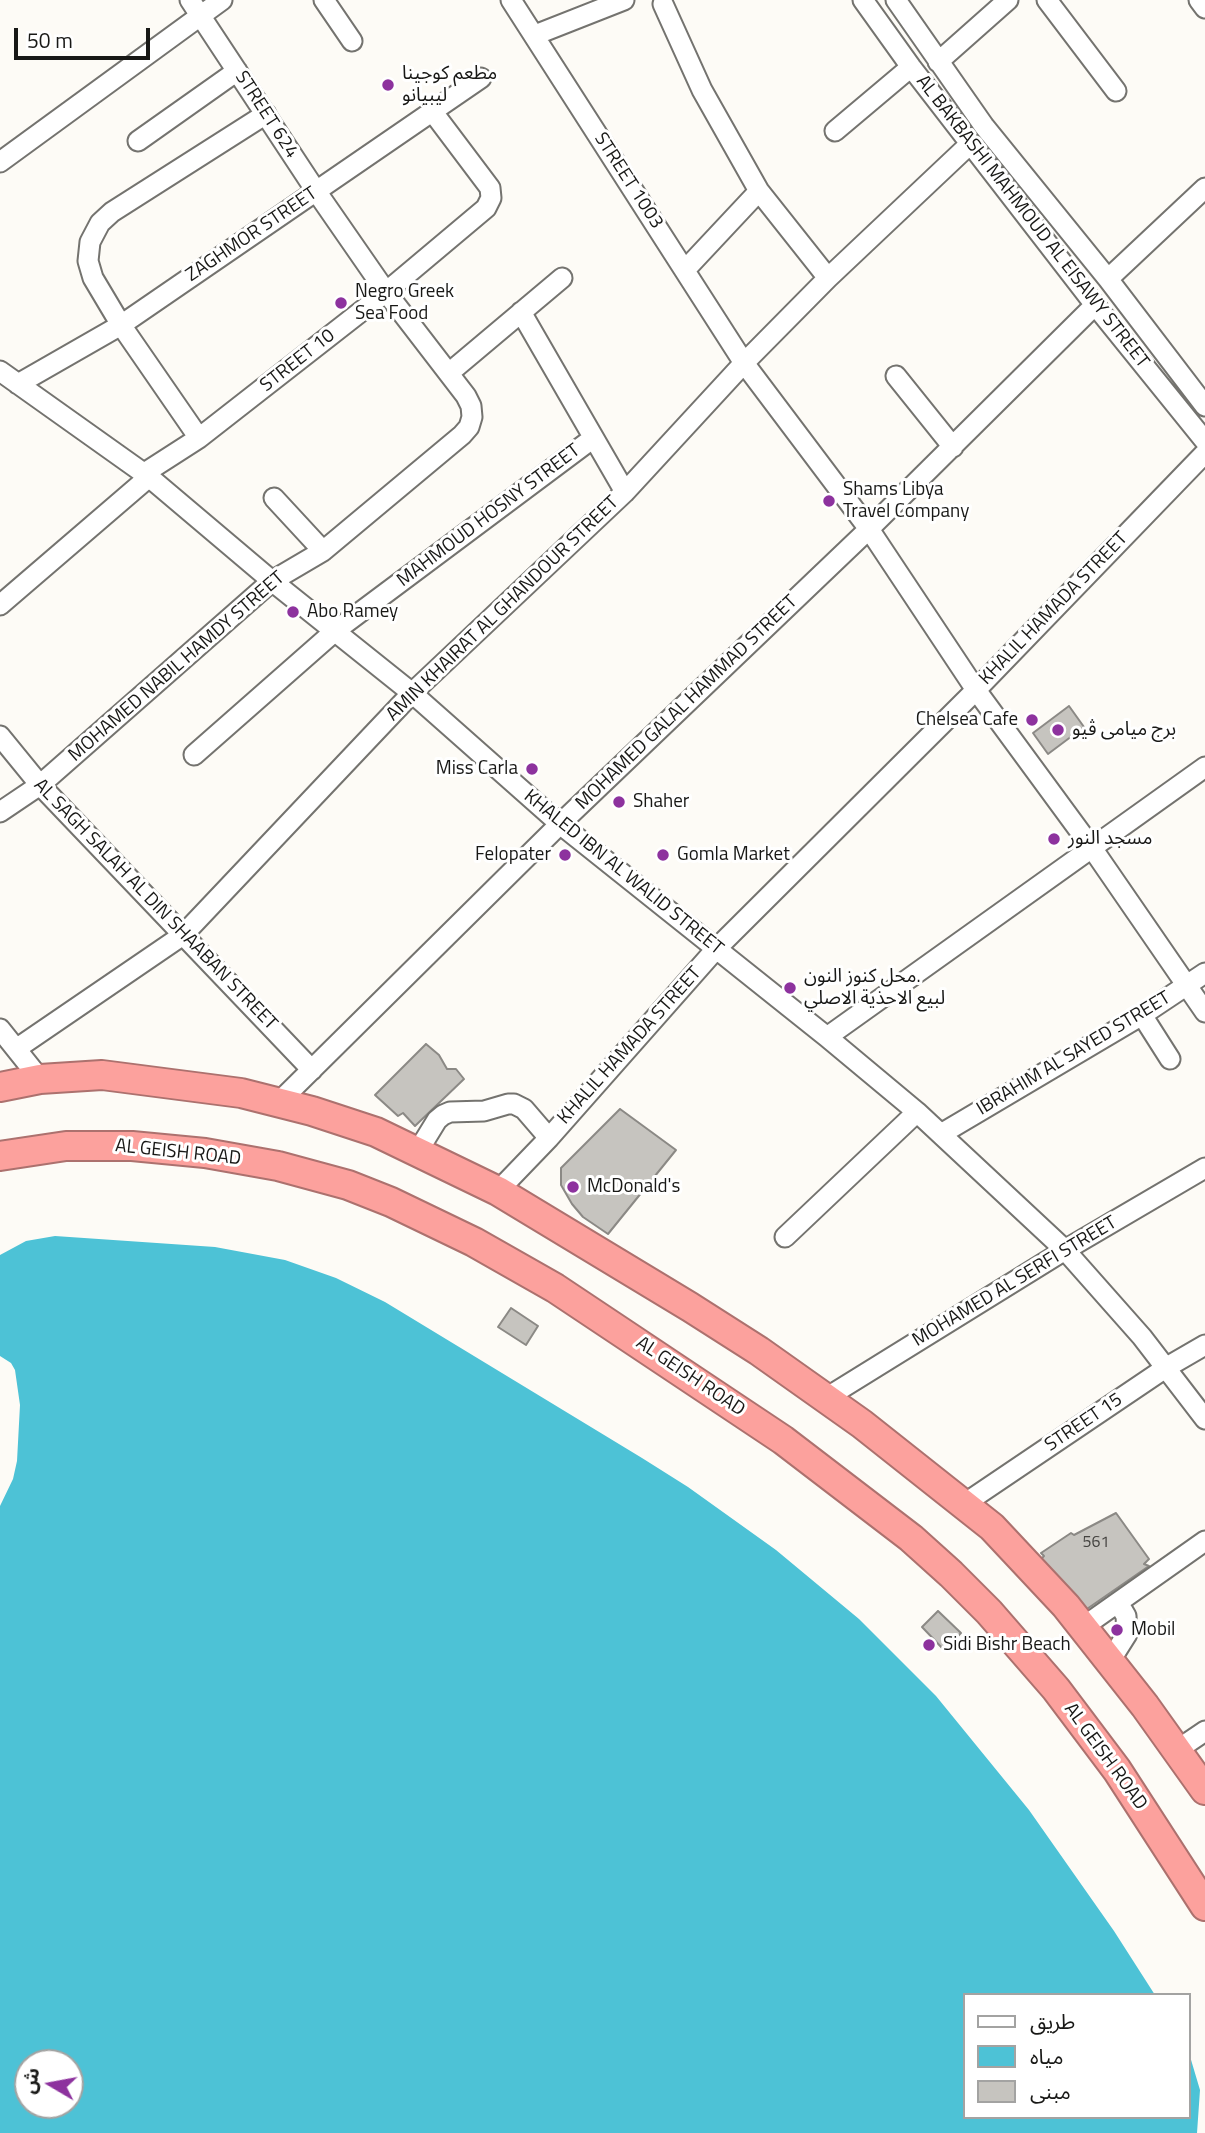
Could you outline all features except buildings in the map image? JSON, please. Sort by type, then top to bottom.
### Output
[{"type":"highway","points":[[0,1087],[40,1079],[92,1075],[241,1093],[344,1121],[418,1151],[498,1191],[690,1307],[827,1398],[964,1504],[1018,1552],[1083,1627],[1205,1790]]},
{"type":"highway","name":"AL GEISH ROAD","points":[[0,1156],[66,1146],[120,1146],[205,1153],[290,1168],[348,1185],[391,1202],[474,1242],[555,1288],[783,1440],[900,1530],[951,1574],[998,1622],[1064,1700],[1118,1770],[1205,1906]]},
{"type":"street","points":[[0,162],[195,8],[222,0]]},
{"type":"street","points":[[324,0],[352,41]]},
{"type":"street","name":"STREET 1003","points":[[511,0],[744,363],[869,529],[976,690],[1091,848],[1205,1012]]},
{"type":"street","points":[[535,35],[624,0]]},
{"type":"street","name":"AL BAKBASHI MAHMOUD AL EISAWY STREET","points":[[863,0],[911,67],[1095,305],[1205,442]]},
{"type":"street","name":"AL BAKBASHI MAHMOUD AL EISAWY STREET","points":[[896,0],[984,126],[1108,279],[1205,406]]},
{"type":"street","points":[[938,62],[1008,0]]},
{"type":"street","points":[[1047,0],[1116,91]]},
{"type":"street","points":[[1199,0],[1205,8]]},
{"type":"street","points":[[663,4],[702,90],[759,191],[828,278]]},
{"type":"street","name":"STREET 624","points":[[195,8],[386,292],[471,406],[469,427],[462,435]]},
{"type":"street","points":[[835,131],[911,67]]},
{"type":"street","points":[[138,141],[237,71]]},
{"type":"street","name":"ZAGHMOR STREET","points":[[18,384],[121,325],[481,78]]},
{"type":"street","name":"STREET 10","points":[[0,606],[146,476],[386,292],[486,208],[491,198],[490,187],[432,111]]},
{"type":"street","points":[[199,438],[121,325],[93,278],[88,261],[90,242],[100,223],[112,212],[266,114]]},
{"type":"street","name":"AMIN KHAIRAT AL GHANDOUR STREET","points":[[16,1049],[183,935],[412,693],[625,492],[744,363],[828,278],[971,144]]},
{"type":"street","points":[[1108,279],[1205,188]]},
{"type":"street","points":[[685,270],[759,191]]},
{"type":"street","points":[[449,373],[562,278]]},
{"type":"street","name":"MOHAMED GALAL HAMMAD STREET","points":[[279,1102],[560,824],[869,529],[1095,305]]},
{"type":"street","points":[[521,312],[625,492]]},
{"type":"street","name":"KHALED IBN AL WALID STREET","points":[[0,371],[146,476],[412,693],[560,824],[917,1112],[1065,1250],[1167,1367],[1205,1419]]},
{"type":"street","points":[[897,376],[953,447]]},
{"type":"street","name":"MOHAMED NABIL HAMDY STREET","points":[[0,812],[40,785],[272,581],[323,551],[462,435]]},
{"type":"street","name":"MAHMOUD HOSNY STREET","points":[[194,755],[335,631],[592,439]]},
{"type":"street","name":"KHALIL HAMADA STREET","points":[[498,1191],[549,1138],[716,949],[976,690],[1205,453]]},
{"type":"street","points":[[274,498],[323,551]]},
{"type":"street","name":"AL SAGH SALAH AL DIN SHAABAN STREET","points":[[0,736],[40,785],[312,1070]]},
{"type":"street","points":[[827,1037],[1205,768]]},
{"type":"street","name":"IBRAHIM AL SAYED STREET","points":[[941,1134],[1142,1015],[1205,972]]},
{"type":"street","points":[[1142,1015],[1170,1059]]},
{"type":"street","points":[[0,1029],[40,1079]]},
{"type":"street","points":[[418,1151],[443,1115],[450,1112],[474,1113],[508,1104],[524,1109],[549,1138]]},
{"type":"street","points":[[785,1237],[917,1112]]},
{"type":"street","name":"MOHAMED AL SERFI STREET","points":[[827,1398],[1065,1250],[1205,1168]]},
{"type":"street","name":"STREET 15","points":[[964,1504],[1167,1367],[1205,1345]]},
{"type":"street","points":[[1083,1627],[1205,1541]]},
{"type":"street","points":[[1110,1661],[1127,1634],[1126,1616],[1119,1604]]},
{"type":"street","points":[[1177,1750],[1205,1731]]},
{"type":"water","points":[[55,1236],[215,1247],[285,1260],[336,1278],[385,1302],[688,1487],[776,1550],[859,1619],[936,1696],[1029,1810],[1154,1993],[964,1993],[964,2119],[1191,2119],[1191,2060],[1200,2090],[1197,2133],[0,2133],[0,1506],[13,1479],[17,1461],[20,1405],[15,1370],[11,1363],[0,1356],[0,1255],[26,1241]]},
{"type":"place","name":"مطعم كوجينا ليبيانو","points":[[388,85]]},
{"type":"place","name":"Negro Greek Sea Food","points":[[341,303]]},
{"type":"place","name":"Shams Libya Travel Company","points":[[829,501]]},
{"type":"place","name":"Abo Ramey","points":[[293,612]]},
{"type":"place","name":"Chelsea Cafe","points":[[1032,720]]},
{"type":"place","name":"برج ميامى ڤيو","points":[[1058,730]]},
{"type":"place","name":"Miss Carla","points":[[532,769]]},
{"type":"place","name":"Shaher","points":[[619,802]]},
{"type":"place","name":"مسجد النور","points":[[1054,839]]},
{"type":"place","name":"Felopater","points":[[565,855]]},
{"type":"place","name":"Gomla Market","points":[[663,855]]},
{"type":"place","name":"محل كنوز النون. لبيع الاحذية الاصلي","points":[[790,988]]},
{"type":"place","name":"McDonald's","points":[[573,1187]]},
{"type":"place","name":"Mobil","points":[[1117,1630]]},
{"type":"place","name":"Sidi Bishr Beach","points":[[929,1645]]}]
